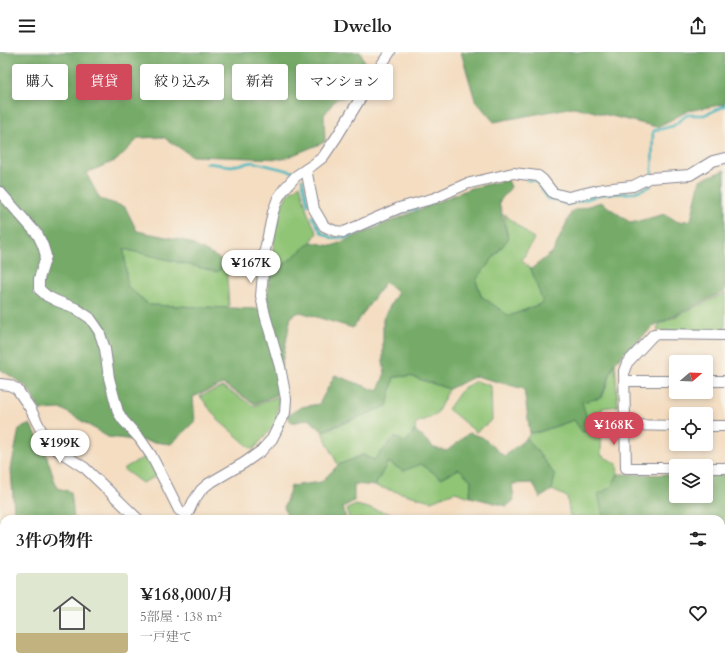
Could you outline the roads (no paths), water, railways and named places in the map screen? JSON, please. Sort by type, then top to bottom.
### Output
[{"type":"street","points":[[188,515],[193,502],[201,490],[208,484],[244,463],[261,451],[272,439],[285,412],[286,399],[280,367],[261,296],[265,250],[273,212],[278,198],[285,188],[296,176],[323,156],[390,52]]},
{"type":"street","points":[[306,169],[314,209],[324,226],[335,231],[344,232],[399,208],[435,198],[466,184],[512,173],[538,176],[553,193],[568,197],[603,188],[633,186],[649,178],[690,175],[713,161],[725,158]]},
{"type":"street","points":[[0,192],[38,235],[43,246],[46,256],[40,279],[39,290],[47,296],[76,308],[90,318],[99,331],[105,349],[109,378],[118,412],[140,439],[179,510],[185,515]]},
{"type":"street","points":[[669,468],[626,468],[624,371],[627,363],[654,334],[725,335]]},
{"type":"street","points":[[625,381],[669,381]]},
{"type":"street","points":[[713,381],[725,381]]},
{"type":"street","points":[[0,384],[9,384],[17,389],[30,408],[44,436],[51,446],[85,468],[134,515]]},
{"type":"street","points":[[625,425],[669,426]]},
{"type":"street","points":[[713,426],[725,426]]},
{"type":"street","points":[[713,468],[725,468]]},
{"type":"waterway","points":[[652,173],[653,131],[673,126],[687,115],[704,115],[725,106]]},
{"type":"waterway","points":[[206,163],[232,166],[253,162],[294,172]]},
{"type":"waterway","points":[[302,179],[308,204]]},
{"type":"waterway","points":[[527,180],[536,181],[548,199],[557,200],[566,205],[604,194],[632,193],[651,186]]},
{"type":"waterway","points":[[312,216],[322,233],[332,238],[347,237],[404,212],[417,208]]}]
